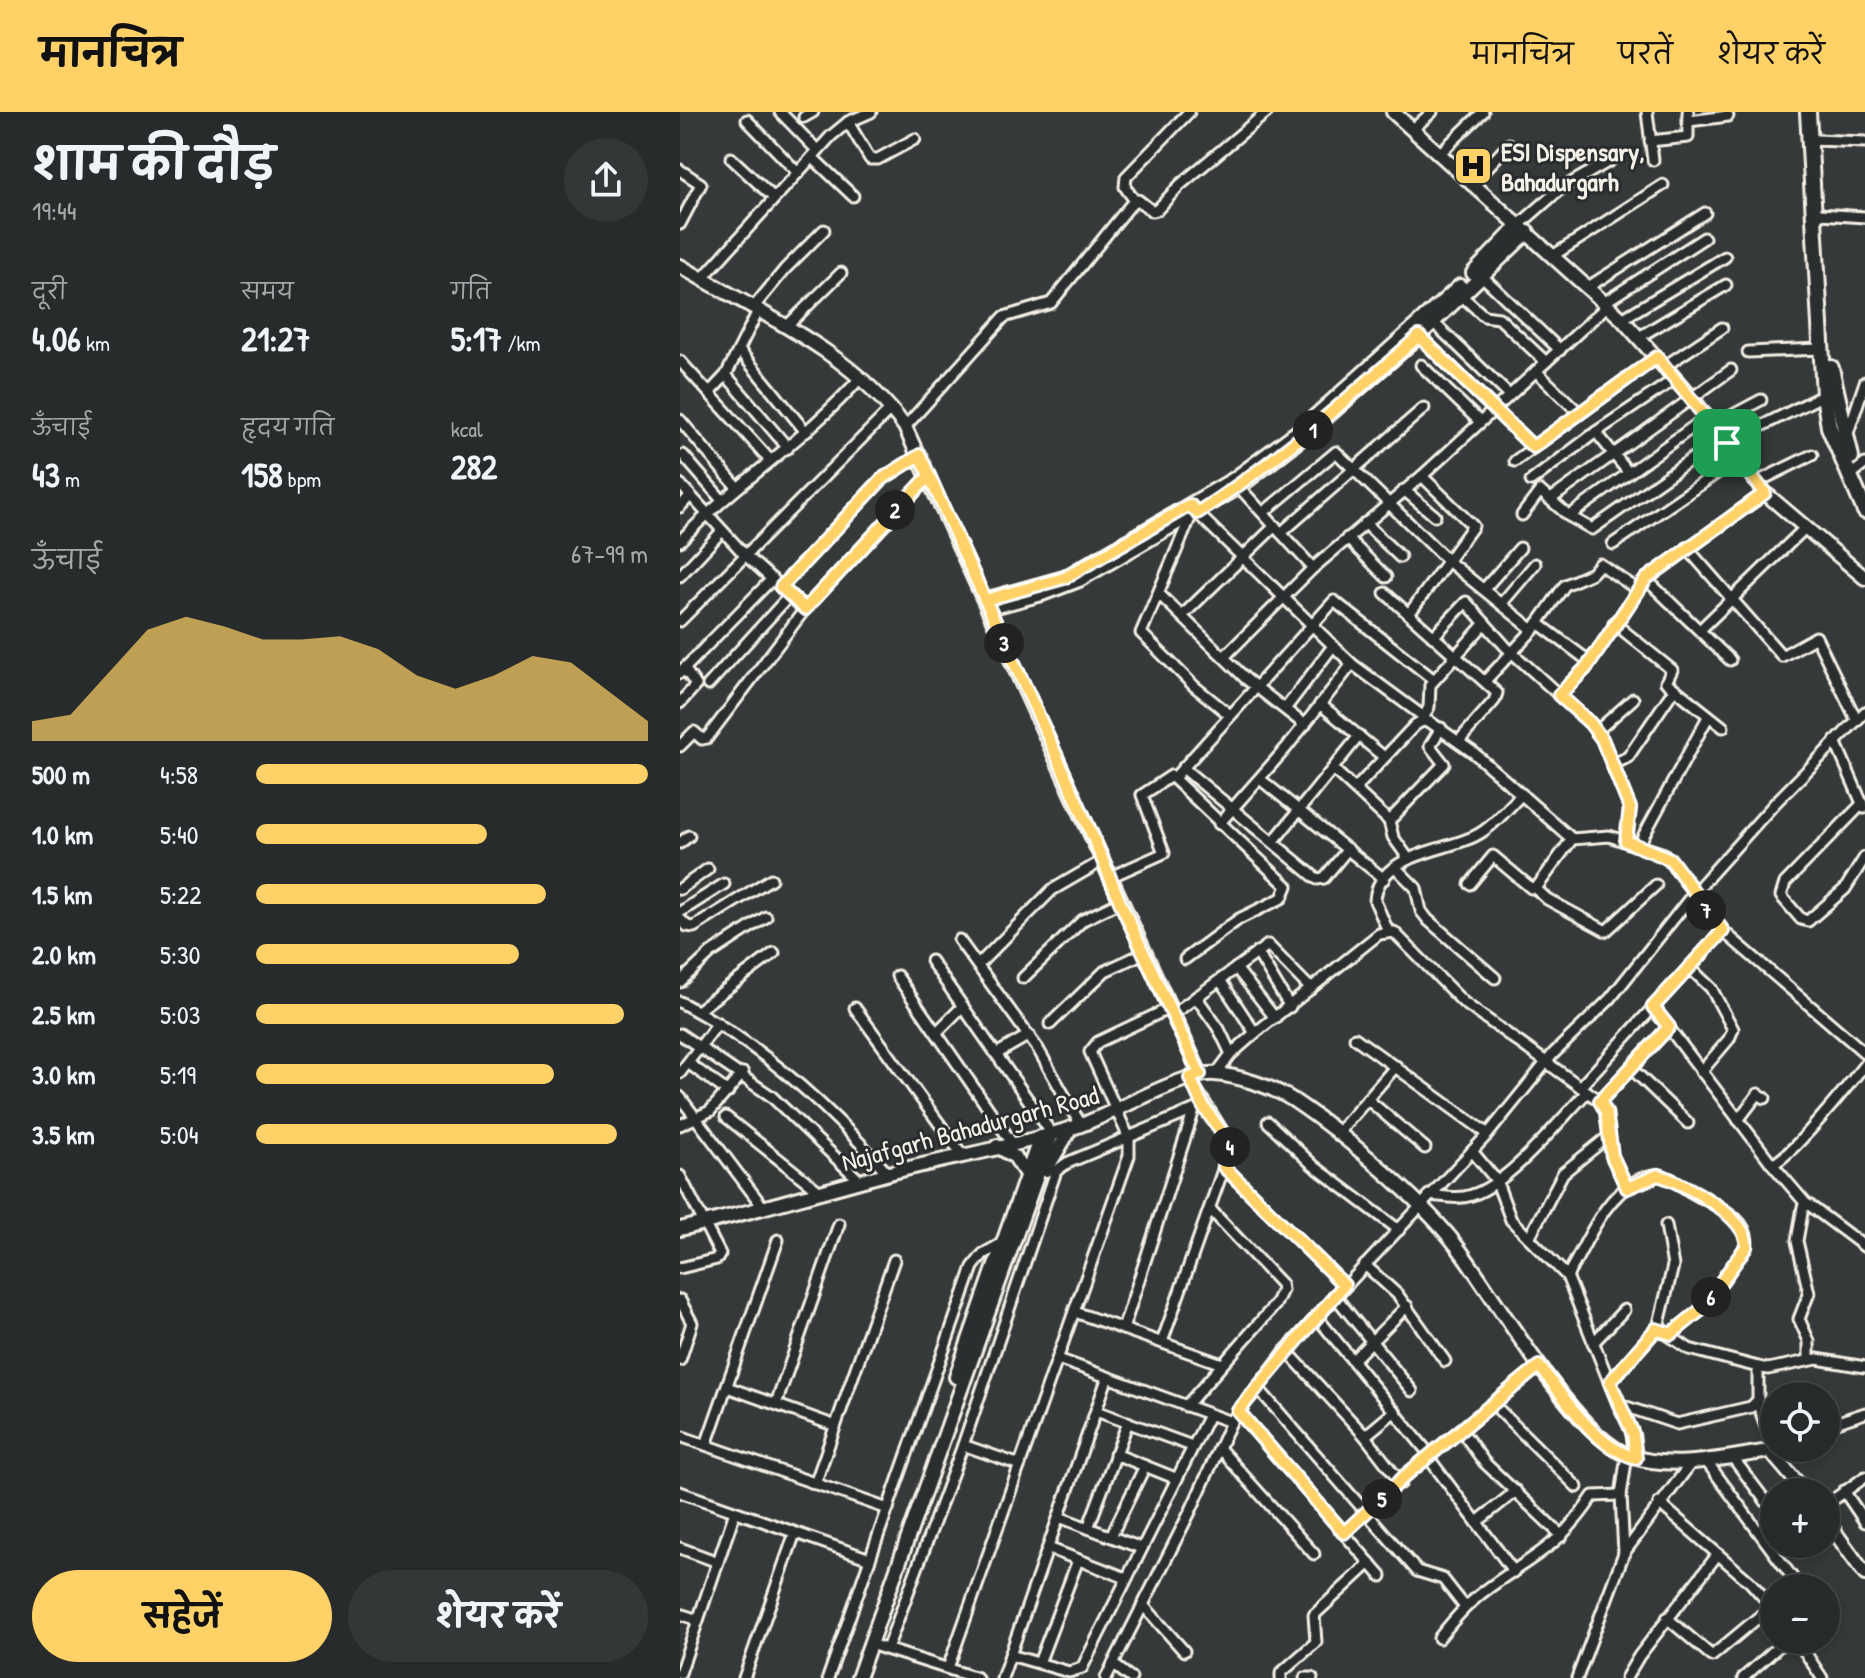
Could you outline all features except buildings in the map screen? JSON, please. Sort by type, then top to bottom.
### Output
[{"type":"main road","points":[[1808,112],[1831,379],[1844,438],[1865,490]]},
{"type":"main road","points":[[1816,112],[1820,349],[1824,395],[1829,427],[1857,471],[1865,511]]},
{"type":"street","points":[[780,112],[853,196]]},
{"type":"street","points":[[702,279],[815,154],[848,122],[871,112]]},
{"type":"street","points":[[1189,112],[1126,177],[1125,187],[1135,201],[1157,210],[1180,185],[1267,112]]},
{"type":"street","points":[[1393,112],[1607,304],[1661,361],[1765,493],[1865,578]]},
{"type":"street","points":[[1412,130],[1432,112]]},
{"type":"street","points":[[1438,155],[1483,112]]},
{"type":"street","points":[[1647,112],[1653,160]]},
{"type":"street","points":[[1650,141],[1688,137],[1689,116],[1728,116]]},
{"type":"street","points":[[747,120],[798,173]]},
{"type":"street","points":[[848,122],[870,159],[878,159],[915,139]]},
{"type":"street","points":[[1816,140],[1865,142]]},
{"type":"street","points":[[1471,185],[1509,144]]},
{"type":"street","points":[[731,158],[774,198]]},
{"type":"street","points":[[987,604],[1064,578],[1239,487],[1306,435],[1434,323],[1482,276],[1559,190],[1611,160]]},
{"type":"street","points":[[680,170],[701,184],[680,224]]},
{"type":"street","points":[[1554,255],[1663,185]]},
{"type":"street","points":[[905,427],[1004,317],[1051,303],[1135,201]]},
{"type":"street","points":[[1588,287],[1705,213]]},
{"type":"street","points":[[1820,214],[1865,217]]},
{"type":"street","points":[[1230,715],[1194,686],[1143,636],[1142,627],[1193,512],[1301,429],[1523,229]]},
{"type":"street","points":[[709,393],[726,375],[756,310],[785,269],[824,230]]},
{"type":"street","points":[[1224,657],[1313,568],[1422,476],[1607,304],[1704,238]]},
{"type":"street","points":[[1622,319],[1725,257]]},
{"type":"street","points":[[680,266],[786,327],[861,377],[892,408],[905,427],[1171,1011],[1195,1076],[1199,1108],[1123,1329]]},
{"type":"street","points":[[786,327],[841,273]]},
{"type":"street","points":[[1482,276],[1560,350]]},
{"type":"street","points":[[1639,337],[1726,285]]},
{"type":"street","points":[[1462,296],[1484,316],[1499,318],[1546,362]]},
{"type":"street","points":[[1434,323],[1509,395]]},
{"type":"street","points":[[1515,461],[1579,413],[1661,361],[1722,328]]},
{"type":"street","points":[[1419,336],[1533,447]]},
{"type":"street","points":[[1748,352],[1820,349]]},
{"type":"street","points":[[739,350],[806,432]]},
{"type":"street","points":[[680,361],[770,460]]},
{"type":"street","points":[[1421,365],[1479,421]]},
{"type":"street","points":[[1551,499],[1612,452],[1731,370]]},
{"type":"street","points":[[1536,371],[1579,413]]},
{"type":"street","points":[[726,375],[788,448]]},
{"type":"street","points":[[680,541],[736,486],[806,432],[861,377]]},
{"type":"street","points":[[1531,481],[1596,432],[1675,379]]},
{"type":"street","points":[[1844,438],[1851,429],[1865,382]]},
{"type":"street","points":[[1522,515],[1539,492],[1569,516],[1592,529],[1725,440],[1824,395]]},
{"type":"street","points":[[1569,516],[1628,472],[1710,421],[1761,400]]},
{"type":"street","points":[[680,621],[892,408]]},
{"type":"street","points":[[1183,615],[1240,558],[1353,470],[1424,408]]},
{"type":"street","points":[[680,420],[736,486]]},
{"type":"street","points":[[1596,432],[1628,472]]},
{"type":"street","points":[[1263,513],[1334,452],[1448,561],[1535,627],[1590,662]]},
{"type":"street","points":[[683,455],[721,499]]},
{"type":"street","points":[[781,587],[882,479],[920,455]]},
{"type":"street","points":[[1757,482],[1812,455]]},
{"type":"street","points":[[1613,544],[1739,458]]},
{"type":"street","points":[[680,746],[694,732],[707,738],[805,609],[929,476]]},
{"type":"street","points":[[1409,614],[1473,523],[1445,502],[1422,476]]},
{"type":"street","points":[[680,484],[744,554],[805,609]]},
{"type":"street","points":[[1239,487],[1313,568]]},
{"type":"street","points":[[1404,490],[1435,516]]},
{"type":"street","points":[[1559,695],[1590,662],[1646,579],[1765,493]]},
{"type":"street","points":[[680,507],[690,496]]},
{"type":"street","points":[[1193,512],[1352,664],[1423,719],[1459,741],[1572,839]]},
{"type":"street","points":[[1365,523],[1400,557]]},
{"type":"street","points":[[1701,629],[1805,528]]},
{"type":"street","points":[[680,576],[722,531]]},
{"type":"street","points":[[1347,538],[1386,577]]},
{"type":"street","points":[[1485,588],[1520,548]]},
{"type":"street","points":[[1687,548],[1782,656],[1816,637],[1857,721]]},
{"type":"street","points":[[1502,603],[1535,564]]},
{"type":"street","points":[[1485,681],[1535,627],[1565,585],[1587,577],[1600,564],[1638,590]]},
{"type":"street","points":[[680,703],[696,685],[682,671],[772,579]]},
{"type":"street","points":[[1646,579],[1730,660]]},
{"type":"street","points":[[1385,593],[1485,681],[1497,698],[1459,741]]},
{"type":"street","points":[[1159,594],[1257,689],[1305,725]]},
{"type":"street","points":[[708,685],[790,595]]},
{"type":"street","points":[[1175,777],[1337,601],[1434,680]]},
{"type":"street","points":[[1433,637],[1463,602],[1597,731],[1630,808],[1626,841]]},
{"type":"street","points":[[1356,788],[1423,719],[1434,680],[1485,623]]},
{"type":"street","points":[[1614,623],[1672,670],[1666,682],[1673,691],[1723,727]]},
{"type":"street","points":[[1285,709],[1333,646]]},
{"type":"street","points":[[1219,824],[1305,725],[1352,664]]},
{"type":"street","points":[[1612,765],[1628,757],[1673,691]]},
{"type":"street","points":[[1597,731],[1633,699]]},
{"type":"street","points":[[1320,704],[1384,757]]},
{"type":"street","points":[[1106,1678],[1238,1411],[1334,1295],[1488,1134],[1548,1060],[1610,999],[1694,893],[1865,712]]},
{"type":"street","points":[[1639,844],[1708,717]]},
{"type":"street","points":[[1389,821],[1444,764],[1430,746],[1441,728]]},
{"type":"street","points":[[1274,841],[1359,736]]},
{"type":"street","points":[[1835,741],[1864,806],[1785,883],[1781,896],[1801,919],[1808,921],[1845,889],[1865,857]]},
{"type":"street","points":[[1183,768],[1320,880],[1348,849]]},
{"type":"street","points":[[1333,769],[1389,821],[1393,837],[1408,858]]},
{"type":"street","points":[[1110,877],[1164,853],[1142,795],[1168,777],[1175,777],[1288,890],[1282,898],[1230,925],[1185,959]]},
{"type":"street","points":[[1260,779],[1384,879]]},
{"type":"street","points":[[1388,931],[1375,901],[1384,879],[1408,858],[1479,834],[1522,794]]},
{"type":"street","points":[[680,843],[689,836]]},
{"type":"street","points":[[1535,888],[1572,839],[1603,836],[1639,844],[1670,859],[1723,931],[1863,1049]]},
{"type":"street","points":[[1470,884],[1493,856],[1547,899],[1606,931],[1656,885]]},
{"type":"street","points":[[979,964],[1052,890],[1102,861]]},
{"type":"street","points":[[1396,868],[1416,888],[1422,914],[1495,978]]},
{"type":"street","points":[[680,889],[708,869]]},
{"type":"street","points":[[680,919],[687,926],[694,927],[771,879]]},
{"type":"street","points":[[680,912],[724,884]]},
{"type":"street","points":[[1023,978],[1083,920],[1120,902]]},
{"type":"street","points":[[680,982],[711,953],[766,917]]},
{"type":"street","points":[[1216,1074],[1231,1054],[1255,1033],[1379,934],[1388,931],[1397,934],[1419,954],[1438,979],[1463,1002],[1548,1060],[1600,1101],[1606,1112],[1612,1156],[1627,1188]]},
{"type":"street","points":[[1424,1200],[1467,1197],[1496,1180],[1531,1153],[1653,1007],[1723,931]]},
{"type":"street","points":[[850,1678],[1003,1243],[1031,1182],[1076,1127],[1029,1035],[959,940]]},
{"type":"street","points":[[948,1668],[1129,1156],[1129,1138],[1090,1052],[1098,1042],[1196,997],[1271,945],[1311,989]]},
{"type":"street","points":[[1257,952],[1290,1007]]},
{"type":"street","points":[[697,1011],[774,953]]},
{"type":"street","points":[[1050,1024],[1105,971],[1144,953]]},
{"type":"street","points":[[858,1678],[1046,1136],[998,1053],[931,961]]},
{"type":"street","points":[[1689,967],[1711,988],[1733,1029],[1729,1039],[1701,1072]]},
{"type":"street","points":[[1236,968],[1275,1018]]},
{"type":"street","points":[[897,976],[1012,1143]]},
{"type":"street","points":[[1220,980],[1255,1033]]},
{"type":"street","points":[[1196,997],[1219,1029],[1231,1054]]},
{"type":"street","points":[[680,1002],[718,1023],[825,1107],[888,1174]]},
{"type":"street","points":[[937,1032],[963,1006]]},
{"type":"street","points":[[1653,1007],[1772,1164],[1807,1205],[1865,1247]]},
{"type":"street","points":[[855,1008],[963,1156]]},
{"type":"street","points":[[680,1073],[718,1023]]},
{"type":"street","points":[[1600,1101],[1669,1027]]},
{"type":"street","points":[[680,1034],[743,1073],[816,1136],[860,1181]]},
{"type":"street","points":[[998,1053],[1029,1035]]},
{"type":"street","points":[[1355,1038],[1488,1134]]},
{"type":"street","points":[[688,1063],[728,1092]]},
{"type":"street","points":[[1772,1164],[1779,1163],[1865,1064]]},
{"type":"street","points":[[1337,1134],[1396,1066]]},
{"type":"street","points":[[1631,1068],[1688,1123]]},
{"type":"street","points":[[680,1125],[710,1111],[743,1073]]},
{"type":"street","name":"Najafgarh Bahadurgarh Road","points":[[680,1229],[1046,1136],[1117,1111],[1195,1076],[1216,1074],[1283,1094],[1424,1200],[1539,1366],[1588,1425],[1631,1456]]},
{"type":"street","points":[[1738,1120],[1758,1094],[1765,1098]]},
{"type":"street","points":[[680,1097],[763,1207]]},
{"type":"street","points":[[1367,1099],[1425,1148]]},
{"type":"street","points":[[887,1649],[963,1445],[1056,1171],[1067,1163],[1199,1108]]},
{"type":"street","points":[[1162,1342],[1230,1144],[1199,1108]]},
{"type":"street","points":[[726,1117],[820,1192]]},
{"type":"street","points":[[1268,1122],[1314,1166],[1399,1230]]},
{"type":"street","points":[[1529,1238],[1563,1173],[1609,1136]]},
{"type":"street","points":[[997,1146],[1015,1157],[1031,1182]]},
{"type":"street","points":[[1472,1151],[1496,1180],[1511,1220],[1567,1276],[1633,1434],[1621,1495],[1624,1553]]},
{"type":"street","points":[[1224,1167],[1344,1285]]},
{"type":"street","points":[[1567,1276],[1611,1200],[1651,1175],[1666,1177],[1729,1212],[1747,1239],[1746,1247],[1702,1309],[1671,1334]]},
{"type":"street","points":[[680,1176],[720,1256],[680,1268]]},
{"type":"street","points":[[1807,1205],[1797,1223],[1797,1241],[1809,1288],[1799,1319],[1809,1341],[1809,1359]]},
{"type":"street","points":[[1186,1406],[1275,1305],[1282,1290],[1281,1284],[1210,1209]]},
{"type":"street","points":[[776,1404],[839,1224]]},
{"type":"street","points":[[1610,1382],[1658,1328],[1673,1266],[1666,1225]]},
{"type":"street","points":[[706,1445],[778,1240]]},
{"type":"street","points":[[828,1678],[973,1267],[983,1254],[1003,1243]]},
{"type":"street","points":[[815,1484],[833,1425],[894,1260]]},
{"type":"street","points":[[1365,1265],[1407,1306],[1445,1361]]},
{"type":"street","points":[[1334,1295],[1412,1391]]},
{"type":"street","points":[[680,1300],[692,1323],[680,1360]]},
{"type":"street","points":[[1354,1359],[1407,1306]]},
{"type":"street","points":[[1593,1343],[1624,1310]]},
{"type":"street","points":[[1075,1312],[1222,1364]]},
{"type":"street","points":[[1316,1316],[1395,1411],[1514,1572]]},
{"type":"street","points":[[1658,1328],[1689,1349],[1758,1367],[1773,1368],[1809,1359],[1865,1367]]},
{"type":"street","points":[[1286,1350],[1365,1436],[1401,1483]]},
{"type":"street","points":[[1058,1359],[1231,1422]]},
{"type":"street","points":[[1344,1533],[1429,1456],[1539,1366]]},
{"type":"street","points":[[1758,1367],[1757,1402],[1760,1411]]},
{"type":"street","points":[[1002,1678],[1107,1379]]},
{"type":"street","points":[[727,1387],[833,1425]]},
{"type":"street","points":[[1257,1387],[1417,1571],[1443,1579],[1465,1607]]},
{"type":"street","points":[[1618,1404],[1677,1424],[1754,1406],[1757,1402]]},
{"type":"street","points":[[1493,1404],[1577,1487]]},
{"type":"street","points":[[1096,1411],[1192,1446]]},
{"type":"street","points":[[1238,1411],[1381,1576]]},
{"type":"street","points":[[1365,1436],[1395,1411]]},
{"type":"street","points":[[1840,1422],[1865,1414]]},
{"type":"street","points":[[1010,1655],[1075,1672],[1082,1668],[1209,1415]]},
{"type":"street","points":[[1088,1528],[1128,1422]]},
{"type":"street","points":[[1461,1430],[1484,1462],[1562,1536]]},
{"type":"street","points":[[680,1436],[888,1509]]},
{"type":"street","points":[[963,1445],[1020,1465]]},
{"type":"street","points":[[1219,1448],[1314,1554]]},
{"type":"street","points":[[1631,1456],[1691,1463],[1760,1452]]},
{"type":"street","points":[[1115,1454],[1175,1478]]},
{"type":"street","points":[[1733,1458],[1760,1494]]},
{"type":"street","points":[[1707,1462],[1790,1574]]},
{"type":"street","points":[[1577,1678],[1624,1553],[1691,1463]]},
{"type":"street","points":[[1111,1536],[1145,1466]]},
{"type":"street","points":[[1840,1494],[1865,1477]]},
{"type":"street","points":[[1477,1522],[1516,1491]]},
{"type":"street","points":[[1844,1491],[1865,1522]]},
{"type":"street","points":[[680,1492],[870,1559]]},
{"type":"street","points":[[1439,1638],[1465,1607],[1538,1558],[1562,1536],[1579,1519],[1593,1496],[1621,1495]]},
{"type":"street","points":[[1659,1503],[1760,1595]]},
{"type":"street","points":[[680,1673],[735,1512]]},
{"type":"street","points":[[1059,1517],[1141,1548]]},
{"type":"street","points":[[744,1678],[795,1533]]},
{"type":"street","points":[[1840,1539],[1865,1574]]},
{"type":"street","points":[[680,1548],[718,1562]]},
{"type":"street","points":[[1048,1548],[1126,1578]]},
{"type":"street","points":[[1626,1678],[1667,1618],[1718,1554]]},
{"type":"street","points":[[1039,1663],[1078,1560]]},
{"type":"street","points":[[1281,1678],[1281,1673],[1316,1642],[1314,1615],[1370,1563]]},
{"type":"street","points":[[1143,1605],[1184,1651]]},
{"type":"street","points":[[680,1614],[698,1620]]},
{"type":"street","points":[[1667,1618],[1712,1656],[1760,1618]]},
{"type":"street","points":[[870,1644],[977,1678]]},
{"type":"street","points":[[1743,1678],[1770,1654]]},
{"type":"street","points":[[1805,1654],[1818,1676]]},
{"type":"street","points":[[1113,1664],[1131,1678]]},
{"type":"street","points":[[1305,1678],[1312,1678]]},
{"type":"place","name":"ESI Dispensary, Bahadurgarh","points":[[1473,166]]},
{"type":"route","points":[[1727,443],[1657,357],[1533,447],[1419,336],[1306,435],[1239,487],[1197,513],[1190,505],[1064,578],[985,600],[929,476],[892,512],[805,609],[781,587],[882,479],[920,455],[929,476],[1049,742],[1085,824],[1110,877],[1120,902],[1200,1074],[1190,1078],[1203,1106],[1230,1144],[1224,1167],[1344,1285],[1286,1350],[1238,1411],[1344,1533],[1401,1483],[1406,1475],[1539,1366],[1588,1425],[1608,1442],[1636,1458],[1633,1434],[1610,1382],[1656,1329],[1671,1334],[1698,1313],[1746,1247],[1744,1232],[1729,1212],[1658,1175],[1635,1181],[1627,1188],[1612,1156],[1606,1112],[1600,1101],[1669,1027],[1653,1007],[1723,931],[1670,859],[1657,851],[1626,841],[1630,808],[1602,739],[1590,723],[1559,695],[1587,667],[1646,579],[1765,493],[1727,443]]}]
